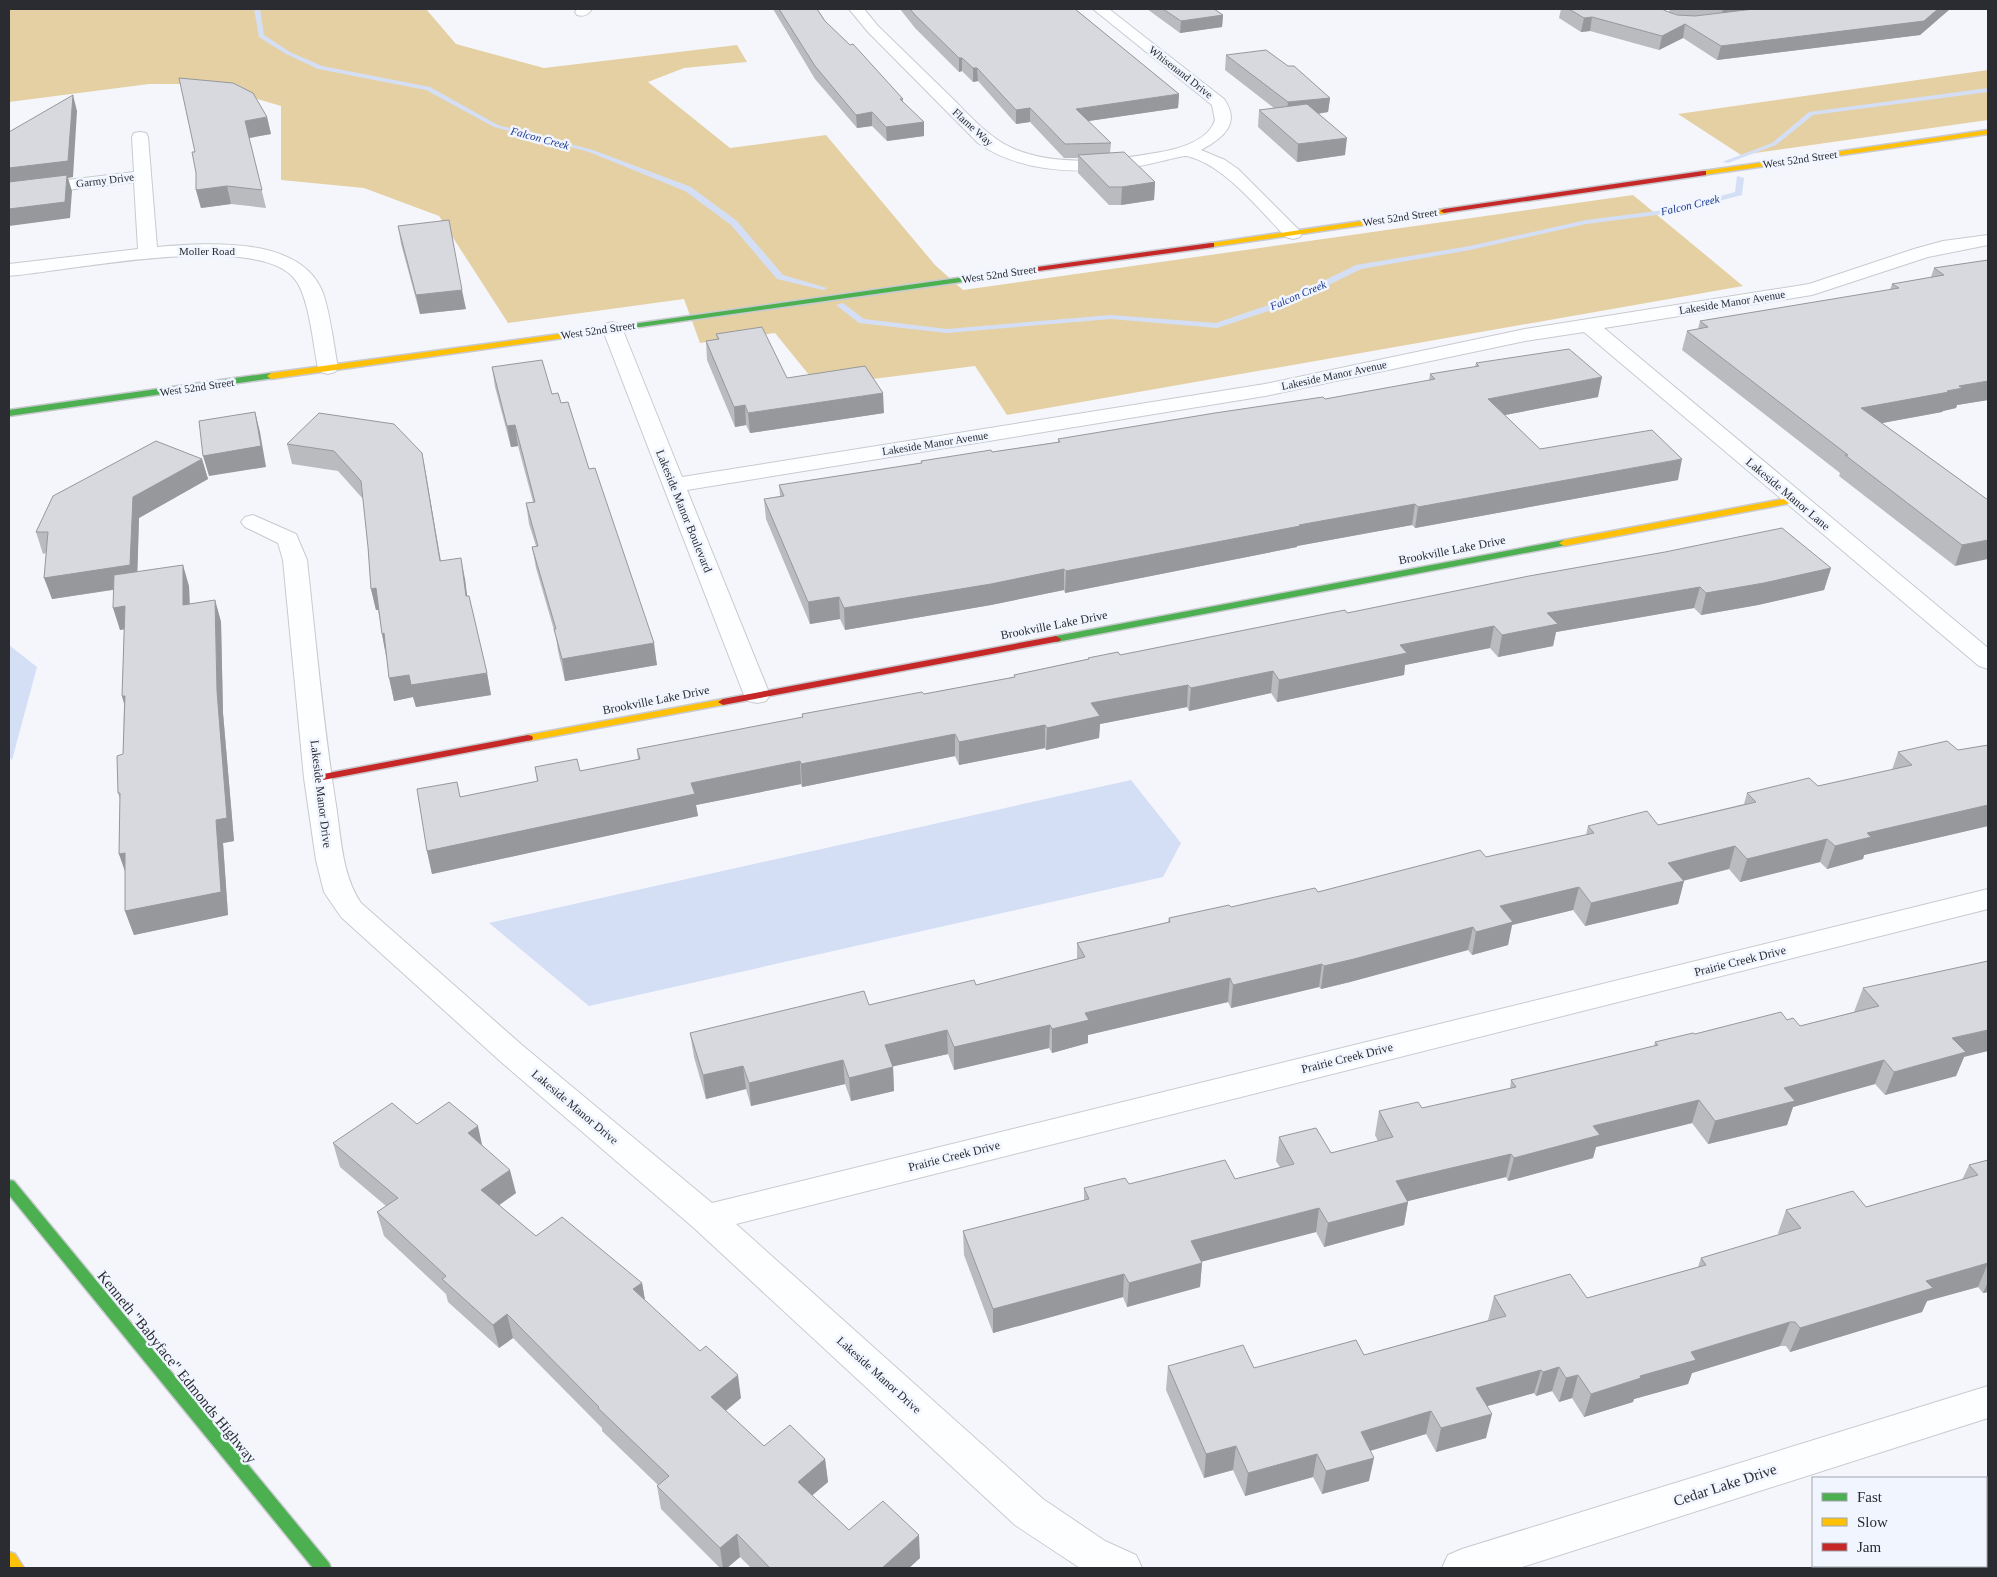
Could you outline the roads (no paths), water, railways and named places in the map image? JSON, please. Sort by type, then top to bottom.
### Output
[{"type":"main road","name":"West 52nd Street","points":[[9,413],[1988,132]]},
{"type":"main road","name":"Brookville Lake Drive","points":[[318,778],[1794,500]]},
{"type":"main road","name":"Kenneth \"Babyface\" Edmonds Highway","points":[[9,1185],[323,1568]]},
{"type":"main road","points":[[9,1558],[16,1568]]},
{"type":"street","name":"Flame Way","points":[[856,9],[873,29],[984,139],[1009,153],[1037,162],[1082,165],[1151,159],[1188,150]]},
{"type":"street","name":"Whisenand Drive","points":[[1100,9],[1213,97],[1222,107],[1224,117],[1219,130],[1207,140],[1188,150]]},
{"type":"street","points":[[140,137],[148,253]]},
{"type":"street","points":[[1188,150],[1219,164],[1232,173],[1293,232]]},
{"type":"street","name":"Garmy Drive","points":[[9,192],[143,176]]},
{"type":"street","name":"Lakeside Manor Avenue","points":[[674,485],[1265,390],[1525,335],[1812,289],[1921,253],[1943,247],[1988,240]]},
{"type":"street","name":"Moller Road","points":[[9,270],[183,250],[233,250],[261,254],[294,267],[307,279],[313,292],[328,368]]},
{"type":"street","name":"Lakeside Manor Lane","points":[[1588,325],[1794,500],[1988,661]]},
{"type":"street","name":"Lakeside Manor Boulevard","points":[[612,328],[757,695]]},
{"type":"street","name":"Lakeside Manor Drive","points":[[253,522],[288,538],[295,560],[318,778],[332,874],[339,892],[351,910],[511,1053],[706,1218],[1029,1512],[1091,1554],[1122,1568]]},
{"type":"street","name":"Prairie Creek Drive","points":[[706,1218],[1988,899]]},
{"type":"street","name":"Cedar Lake Drive","points":[[1462,1568],[1988,1402]]},
{"type":"water","points":[[9,645],[37,667],[12,760],[9,757]]},
{"type":"water","points":[[1131,780],[1181,843],[1163,877],[589,1006],[489,923]]},
{"type":"waterway","name":"Falcon Creek","points":[[257,9],[261,36],[288,53],[320,68],[428,88],[496,126],[591,151],[688,189],[734,223],[780,277],[823,288]]},
{"type":"waterway","name":"Falcon Creek","points":[[1726,162],[1774,144],[1811,113],[1988,90]]},
{"type":"waterway","name":"Falcon Creek","points":[[840,305],[862,321],[947,331],[1111,317],[1217,326],[1289,301],[1359,267],[1470,248],[1586,222],[1672,211],[1739,193],[1740,178]]}]
